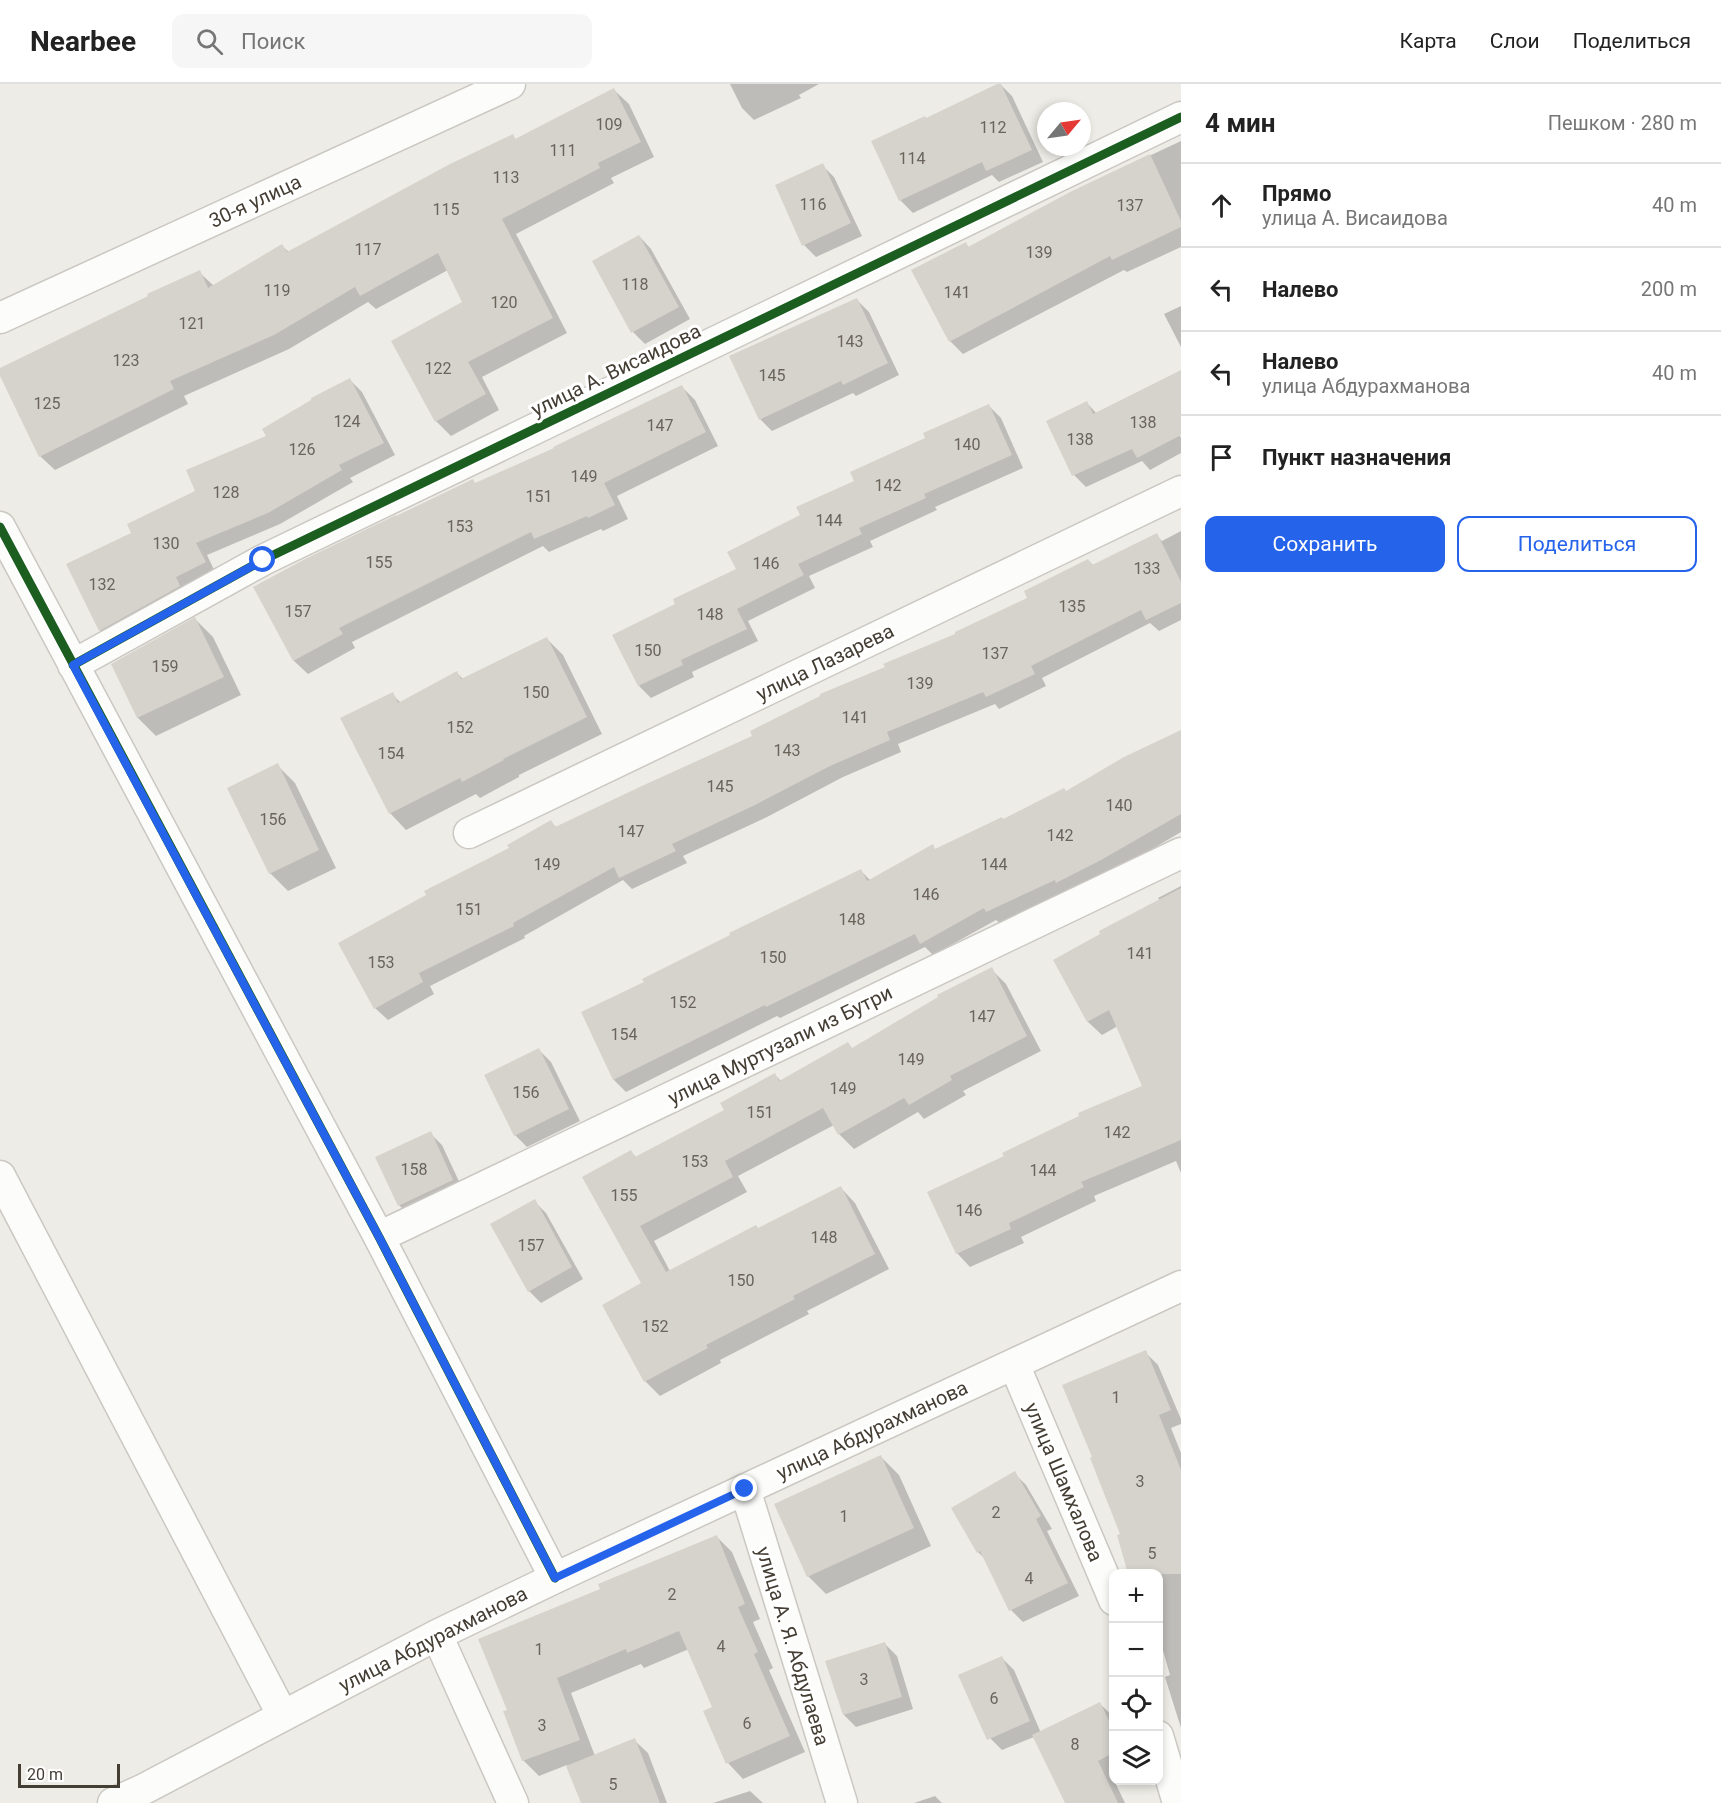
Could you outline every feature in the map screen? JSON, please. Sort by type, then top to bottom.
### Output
[{"type":"street","name":"30-я улица","points":[[0,318],[510,84]]},
{"type":"street","name":"улица А. Висаидова","points":[[73,665],[263,560],[1181,117]]},
{"type":"street","name":"улица Лазарева","points":[[469,833],[1181,491]]},
{"type":"street","points":[[0,526],[379,1237],[555,1578]]},
{"type":"street","name":"улица Муртузали из Бутри","points":[[379,1237],[1181,853]]},
{"type":"street","points":[[0,1176],[283,1716]]},
{"type":"street","name":"улица Абдурахманова","points":[[113,1803],[145,1796],[283,1716],[437,1635],[1181,1286]]},
{"type":"street","name":"улица Шамхалова","points":[[1014,1364],[1109,1590]]},
{"type":"street","name":"улица А. Я. Абдулаева","points":[[745,1489],[842,1803]]},
{"type":"street","points":[[437,1635],[513,1803]]},
{"type":"street","points":[[1163,1753],[1178,1803]]},
{"type":"building","points":[[1001,84],[1032,150],[986,171],[982,162],[899,201],[871,141]]},
{"type":"building","points":[[614,88],[641,142],[598,163],[600,168],[502,219],[553,318],[468,362],[486,394],[435,422],[391,341],[462,302],[438,253],[360,296],[355,287],[274,335],[170,381],[174,389],[39,457],[0,376],[0,368],[200,270],[208,288],[282,244],[287,252],[450,164],[513,134],[515,139]]},
{"type":"building","points":[[1150,154],[1181,221],[1181,227],[1112,260],[1110,256],[949,342],[911,270],[966,242],[968,247],[1070,192]]},
{"type":"building","points":[[823,163],[851,223],[802,246],[775,185]]},
{"type":"building","points":[[639,235],[679,307],[631,333],[592,261]]},
{"type":"building","points":[[857,298],[888,363],[843,385],[841,381],[759,420],[729,356]]},
{"type":"building","points":[[1181,370],[1181,435],[1137,458],[1132,449],[1072,476],[1046,421],[1087,401],[1093,414]]},
{"type":"building","points":[[350,378],[384,443],[339,465],[342,470],[268,513],[196,543],[206,562],[176,577],[180,586],[99,631],[66,564],[131,533],[127,524],[195,491],[186,470],[266,436],[262,429],[311,398]]},
{"type":"building","points":[[682,385],[706,432],[604,483],[615,505],[534,539],[531,532],[339,628],[343,634],[293,661],[253,587],[396,515],[473,479],[475,483],[554,448]]},
{"type":"building","points":[[989,404],[1012,455],[924,494],[926,498],[859,528],[862,534],[798,564],[804,575],[737,609],[747,629],[681,660],[683,665],[638,686],[612,635],[675,604],[673,599],[736,569],[727,552],[800,515],[796,507],[854,481],[850,472],[925,438],[923,433]]},
{"type":"building","points":[[1157,533],[1181,582],[1181,603],[1146,620],[1141,610],[1031,666],[1035,674],[986,697],[983,692],[887,732],[890,740],[830,766],[672,844],[676,851],[619,878],[614,867],[513,923],[514,926],[419,973],[423,982],[374,1009],[338,943],[426,895],[424,891],[509,848],[507,845],[551,820],[555,827],[752,736],[750,731],[820,694],[885,667],[883,664],[955,634],[1027,598],[1024,591],[1088,559],[1092,565]]},
{"type":"building","points":[[195,617],[224,677],[137,718],[111,664]]},
{"type":"building","points":[[547,637],[587,717],[462,782],[460,778],[389,814],[340,718],[393,692],[398,703],[457,671],[461,679]]},
{"type":"building","points":[[1181,730],[1181,814],[1056,883],[1055,880],[986,912],[984,908],[920,944],[915,934],[613,1080],[581,1012],[644,982],[642,979],[730,935],[729,933],[861,869],[867,881],[933,844],[935,849],[1002,817],[1003,819],[1064,788],[1066,791],[1124,757]]},
{"type":"building","points":[[278,763],[319,850],[269,874],[227,788]]},
{"type":"building","points":[[1181,888],[1181,1140],[1081,1182],[1084,1187],[1009,1223],[1011,1229],[956,1254],[927,1192],[1004,1156],[1002,1153],[1079,1116],[1078,1113],[1142,1086],[1109,1010],[1087,1022],[1053,960],[1100,934],[1099,931]]},
{"type":"building","points":[[992,967],[1027,1036],[950,1076],[952,1080],[909,1105],[904,1098],[838,1135],[823,1108],[725,1161],[733,1177],[640,1226],[666,1272],[756,1225],[758,1228],[841,1186],[875,1254],[793,1296],[795,1299],[706,1345],[708,1348],[644,1382],[602,1305],[641,1283],[582,1177],[631,1150],[635,1157],[724,1110],[720,1103],[775,1073],[779,1081],[848,1042],[852,1048],[938,997],[937,995]]},
{"type":"building","points":[[539,1048],[569,1109],[514,1136],[484,1075]]},
{"type":"building","points":[[431,1131],[453,1180],[398,1206],[375,1157]]},
{"type":"building","points":[[535,1199],[572,1267],[528,1292],[490,1224]]},
{"type":"building","points":[[1146,1350],[1171,1410],[1159,1415],[1181,1470],[1181,1574],[1163,1574],[1163,1569],[1127,1569],[1117,1535],[1120,1534],[1090,1458],[1092,1457],[1062,1385]]},
{"type":"building","points":[[881,1455],[914,1528],[807,1577],[774,1504]]},
{"type":"building","points":[[1015,1471],[1041,1516],[1036,1519],[1068,1583],[1009,1611],[980,1551],[977,1553],[951,1508]]},
{"type":"building","points":[[717,1535],[745,1604],[738,1607],[758,1652],[754,1654],[790,1736],[726,1764],[703,1711],[712,1707],[679,1631],[627,1653],[626,1649],[557,1678],[580,1740],[522,1761],[503,1711],[507,1710],[478,1639],[600,1589],[598,1584]]},
{"type":"building","points":[[885,1642],[902,1697],[843,1715],[825,1661]]},
{"type":"building","points":[[1002,1656],[1030,1721],[987,1740],[958,1675]]},
{"type":"building","points":[[1100,1702],[1109,1721],[1109,1755],[1098,1761],[1118,1803],[1065,1803],[1032,1735]]},
{"type":"building","points":[[635,1738],[660,1803],[581,1803],[566,1766]]},
{"type":"cycle path","points":[[73,665],[263,560],[1181,117]]},
{"type":"cycle path","points":[[0,527],[379,1237],[555,1578]]},
{"type":"route","points":[[263,560],[73,665],[379,1237],[555,1578],[745,1489]]}]
